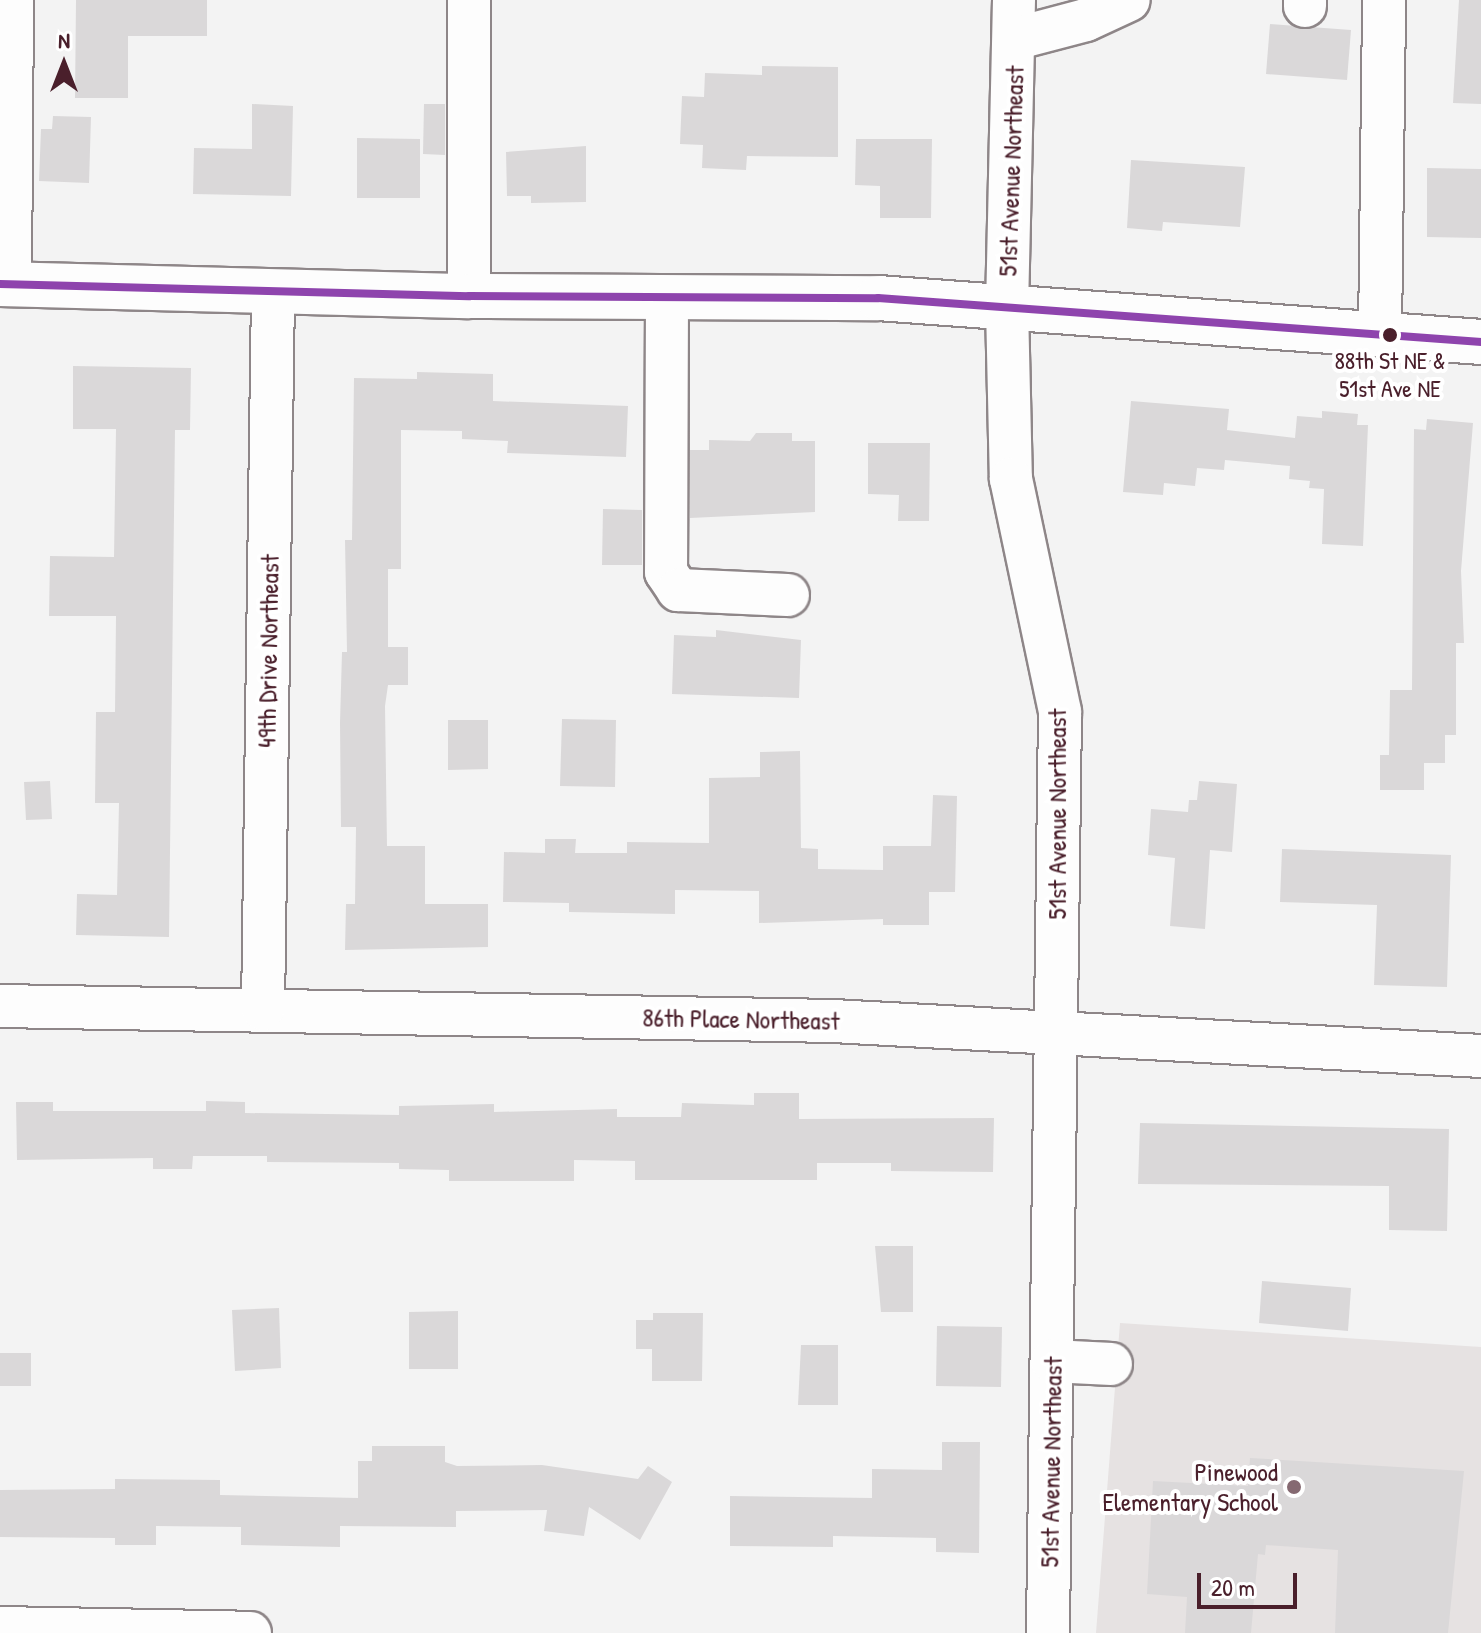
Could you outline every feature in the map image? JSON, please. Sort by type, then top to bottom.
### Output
[{"type":"main road","points":[[5,284],[273,293],[878,298],[1481,342]]},
{"type":"street","points":[[5,284],[12,0]]},
{"type":"street","points":[[469,0],[469,296]]},
{"type":"street","points":[[1014,19],[1086,20],[1129,0]]},
{"type":"street","points":[[1380,335],[1384,0]]},
{"type":"street","name":"51st Avenue Northeast","points":[[1014,19],[1007,307],[1011,479],[1060,712],[1048,1633]]},
{"type":"street","name":"49th Drive Northeast","points":[[263,1009],[273,293]]},
{"type":"street","points":[[667,297],[666,572],[670,583],[678,590],[788,595]]},
{"type":"street","name":"86th Place Northeast","points":[[0,1006],[263,1009],[1058,1029],[1481,1056]]},
{"type":"street","points":[[1052,1361],[1111,1364]]},
{"type":"street","points":[[0,1628],[250,1633]]},
{"type":"shaded area","name":"Pinewood Elementary School","points":[[1120,1323],[1481,1347],[1481,1633],[1096,1633]]},
{"type":"building","points":[[76,0],[207,0],[207,36],[128,36],[128,98],[75,98]]},
{"type":"building","points":[[1459,0],[1481,0],[1481,104],[1453,103]]},
{"type":"building","points":[[1270,24],[1351,30],[1347,80],[1266,74]]},
{"type":"building","points":[[762,66],[838,67],[838,157],[747,156],[746,170],[702,168],[703,145],[680,144],[682,96],[704,97],[705,73],[762,75]]},
{"type":"building","points":[[252,104],[293,106],[291,196],[193,194],[194,148],[252,149]]},
{"type":"building","points":[[424,104],[445,104],[445,155],[423,154]]},
{"type":"building","points":[[53,116],[91,117],[89,183],[39,181],[41,129],[52,129]]},
{"type":"building","points":[[357,138],[420,139],[420,198],[357,198]]},
{"type":"building","points":[[856,139],[932,139],[931,218],[880,218],[880,186],[855,185]]},
{"type":"building","points":[[586,146],[586,202],[531,203],[531,196],[507,196],[506,152]]},
{"type":"building","points":[[1131,160],[1245,167],[1240,227],[1163,222],[1162,231],[1127,228]]},
{"type":"building","points":[[1427,168],[1481,169],[1481,238],[1427,237]]},
{"type":"building","points":[[73,366],[191,368],[190,430],[175,430],[169,937],[76,935],[77,894],[117,895],[119,803],[95,803],[96,712],[115,712],[116,616],[49,616],[50,556],[114,557],[116,429],[73,429]]},
{"type":"building","points":[[417,372],[493,374],[493,401],[628,406],[626,457],[507,453],[508,441],[462,439],[462,431],[401,430],[401,569],[388,569],[388,647],[408,647],[408,685],[388,685],[385,706],[387,846],[425,846],[425,904],[488,904],[488,947],[345,950],[346,904],[355,904],[356,827],[341,827],[340,723],[342,652],[347,652],[345,540],[352,540],[354,378],[417,379]]},
{"type":"building","points":[[1131,401],[1229,409],[1227,430],[1295,438],[1297,416],[1322,418],[1322,411],[1358,414],[1357,425],[1368,425],[1363,546],[1322,544],[1324,489],[1309,488],[1310,481],[1289,479],[1290,466],[1225,460],[1224,470],[1197,468],[1195,486],[1164,483],[1163,495],[1123,492]]},
{"type":"building","points":[[1427,419],[1473,423],[1461,571],[1464,643],[1456,643],[1456,735],[1445,735],[1445,763],[1424,763],[1424,790],[1380,790],[1380,755],[1389,755],[1390,690],[1412,690],[1414,429],[1426,430]]},
{"type":"building","points":[[756,433],[792,433],[792,441],[815,441],[815,512],[690,518],[690,450],[709,450],[709,440],[750,441]]},
{"type":"building","points":[[868,443],[930,443],[929,521],[898,521],[899,495],[868,494]]},
{"type":"building","points":[[603,509],[642,510],[642,565],[602,565]]},
{"type":"building","points":[[716,630],[801,640],[799,698],[672,694],[674,635],[716,637]]},
{"type":"building","points":[[562,719],[616,720],[615,787],[560,786]]},
{"type":"building","points":[[448,720],[488,720],[488,769],[448,770]]},
{"type":"building","points":[[800,751],[801,848],[818,849],[818,869],[883,870],[883,846],[931,846],[933,795],[957,796],[955,892],[929,892],[929,925],[883,925],[883,919],[759,923],[759,891],[675,890],[675,914],[569,912],[569,903],[503,902],[504,852],[545,853],[545,839],[576,839],[575,853],[627,853],[627,842],[709,843],[709,778],[760,777],[760,752]]},
{"type":"building","points":[[50,781],[52,819],[26,820],[24,782]]},
{"type":"building","points":[[1199,781],[1237,784],[1232,852],[1210,850],[1205,929],[1170,926],[1175,858],[1148,855],[1151,809],[1188,812],[1189,800],[1197,800]]},
{"type":"building","points":[[1282,849],[1451,855],[1447,987],[1374,985],[1377,905],[1280,902]]},
{"type":"building","points":[[754,1093],[799,1093],[799,1119],[994,1118],[993,1172],[891,1171],[891,1163],[817,1163],[817,1180],[635,1180],[635,1161],[574,1160],[574,1181],[449,1181],[449,1170],[399,1169],[399,1163],[267,1162],[267,1156],[193,1156],[192,1169],[153,1169],[153,1158],[17,1160],[16,1102],[53,1102],[53,1111],[206,1111],[206,1101],[245,1102],[245,1113],[399,1115],[399,1106],[494,1104],[494,1112],[617,1109],[617,1117],[681,1117],[682,1103],[754,1105]]},
{"type":"building","points":[[1140,1123],[1449,1129],[1447,1231],[1389,1230],[1389,1186],[1138,1184]]},
{"type":"building","points":[[875,1246],[913,1246],[913,1312],[881,1312]]},
{"type":"building","points":[[1262,1281],[1351,1288],[1348,1331],[1259,1323]]},
{"type":"building","points":[[279,1308],[281,1368],[235,1371],[232,1310]]},
{"type":"building","points":[[458,1311],[458,1369],[409,1369],[409,1312]]},
{"type":"building","points":[[653,1313],[703,1313],[702,1381],[652,1381],[652,1349],[636,1349],[636,1320],[653,1320]]},
{"type":"building","points":[[937,1326],[1002,1327],[1001,1387],[936,1386]]},
{"type":"building","points":[[801,1345],[838,1345],[838,1405],[798,1405]]},
{"type":"building","points":[[0,1353],[31,1353],[31,1386],[0,1386]]},
{"type":"building","points":[[942,1442],[980,1442],[979,1553],[936,1552],[936,1538],[833,1536],[833,1547],[730,1546],[730,1496],[872,1498],[872,1469],[942,1470]]},
{"type":"building","points":[[372,1446],[445,1446],[445,1462],[457,1466],[542,1465],[638,1479],[648,1466],[672,1482],[640,1540],[589,1507],[584,1536],[544,1531],[547,1510],[456,1511],[456,1527],[340,1526],[340,1547],[241,1545],[241,1527],[156,1526],[156,1545],[115,1545],[115,1538],[0,1537],[0,1490],[115,1489],[115,1479],[220,1480],[220,1495],[358,1498],[358,1461],[372,1461]]},
{"type":"building","points":[[1250,1458],[1464,1471],[1448,1633],[1335,1633],[1338,1550],[1266,1545],[1265,1555],[1258,1554],[1251,1633],[1185,1633],[1187,1597],[1147,1594],[1153,1481],[1248,1486]]},
{"type":"transit line","points":[[0,284],[469,296],[878,298],[1481,342]]},
{"type":"place","name":"88th St NE & 51st Ave NE","points":[[1390,335]]},
{"type":"place","name":"Pinewood Elementary School","points":[[1294,1487]]}]
